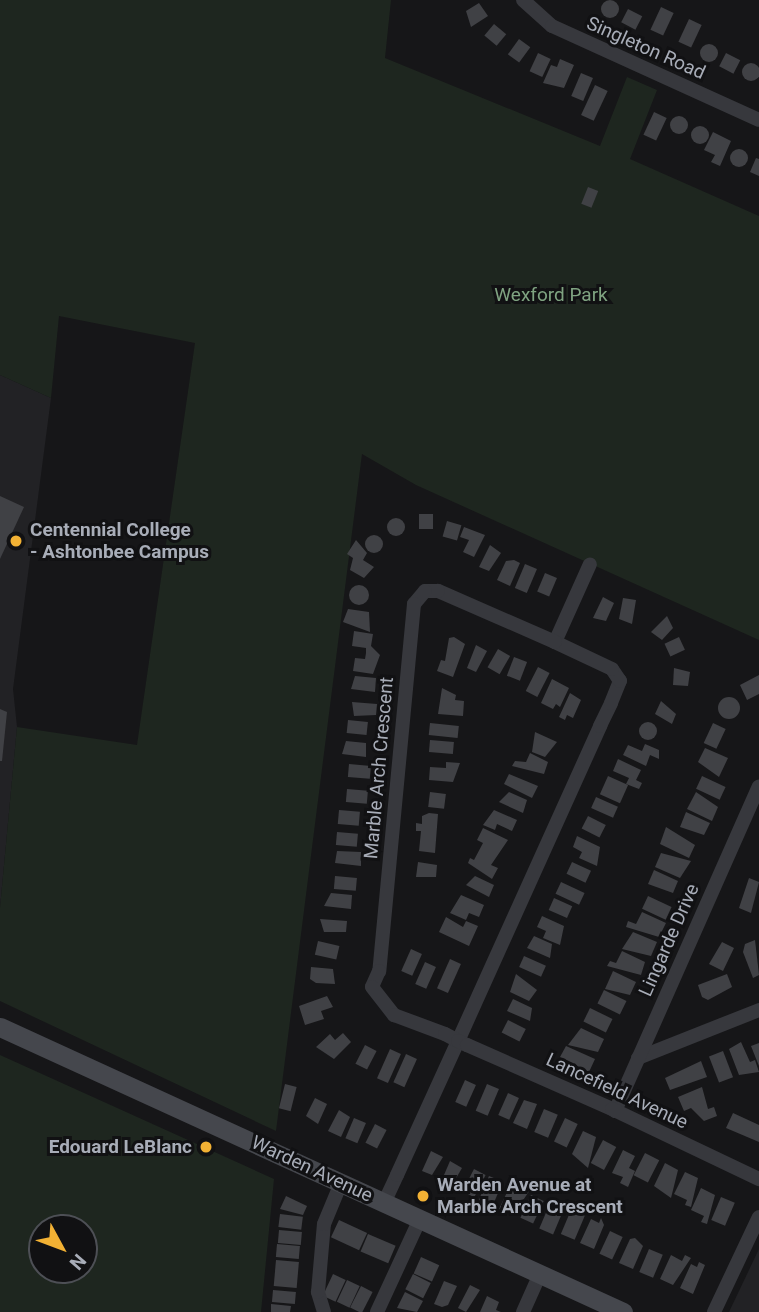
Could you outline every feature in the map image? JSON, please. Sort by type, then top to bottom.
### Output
[{"type":"main road","name":"Warden Avenue","points":[[0,1027],[623,1312]]},
{"type":"street","name":"Singleton Road","points":[[523,0],[552,26],[759,120]]},
{"type":"street","points":[[555,642],[590,564]]},
{"type":"street","name":"Marble Arch Crescent","points":[[384,1203],[458,1041],[620,681],[612,669],[439,591],[425,592],[414,604],[379,971],[372,986],[394,1015],[458,1041]]},
{"type":"street","name":"Lingarde Drive","points":[[615,1111],[759,786]]},
{"type":"street","points":[[638,1058],[759,1010]]},
{"type":"street","name":"Lancefield Avenue","points":[[458,1041],[759,1178]]},
{"type":"street","points":[[324,1312],[318,1292],[324,1224],[341,1183]]},
{"type":"street","points":[[714,1312],[759,1217]]},
{"type":"street","points":[[377,1312],[420,1219]]},
{"type":"street","points":[[523,1312],[540,1274]]},
{"type":"shaded area","name":"Centennial College - Ashtonbee Campus","points":[[0,375],[51,398],[13,689],[17,727],[0,908]]},
{"type":"shaded area","points":[[759,1249],[759,1312],[729,1312]]},
{"type":"green space","name":"Wexford Park","points":[[0,0],[391,0],[385,58],[600,146],[627,77],[657,90],[630,159],[759,216],[759,640],[416,485],[362,454],[276,1131],[0,1001],[0,908],[17,727],[137,745],[195,343],[59,316],[51,398],[0,375]]},
{"type":"green space","points":[[0,1055],[274,1179],[261,1312],[0,1312]]},
{"type":"building","points":[[610,0],[616,3],[619,9],[616,15],[610,18],[604,15],[601,9],[604,3]]},
{"type":"building","points":[[479,3],[488,16],[471,27],[466,11]]},
{"type":"building","points":[[661,7],[674,13],[663,36],[650,30]]},
{"type":"building","points":[[628,9],[642,16],[635,30],[621,22]]},
{"type":"building","points":[[689,19],[702,25],[691,48],[678,42]]},
{"type":"building","points":[[494,24],[506,34],[497,46],[484,35]]},
{"type":"building","points":[[519,39],[530,47],[519,63],[508,54]]},
{"type":"building","points":[[709,44],[715,47],[718,53],[715,59],[709,62],[703,59],[700,53],[703,47]]},
{"type":"building","points":[[538,53],[551,59],[542,77],[530,71]]},
{"type":"building","points":[[726,53],[740,60],[733,74],[719,66]]},
{"type":"building","points":[[560,59],[574,65],[564,88],[543,83],[551,65],[557,67]]},
{"type":"building","points":[[751,63],[757,66],[760,72],[757,78],[751,81],[745,78],[742,72],[745,66]]},
{"type":"building","points":[[581,73],[593,78],[583,101],[571,96]]},
{"type":"building","points":[[595,85],[608,91],[594,121],[581,115]]},
{"type":"building","points":[[654,112],[667,118],[656,141],[643,135]]},
{"type":"building","points":[[679,116],[685,119],[688,125],[685,131],[679,134],[673,131],[670,125],[673,119]]},
{"type":"building","points":[[700,126],[706,129],[709,135],[706,141],[700,144],[694,141],[691,135],[694,129]]},
{"type":"building","points":[[713,132],[731,141],[720,166],[711,162],[715,155],[704,150]]},
{"type":"building","points":[[739,149],[745,152],[748,158],[745,164],[739,167],[733,164],[730,158],[733,152]]},
{"type":"building","points":[[756,158],[759,159],[759,176],[750,172]]},
{"type":"building","points":[[588,187],[598,191],[591,208],[581,204]]},
{"type":"building","points":[[0,496],[24,507],[0,559]]},
{"type":"building","points":[[419,514],[433,514],[433,529],[419,529]]},
{"type":"building","points":[[396,518],[402,521],[405,527],[402,533],[396,536],[390,533],[387,527],[390,521]]},
{"type":"building","points":[[447,521],[461,525],[457,541],[443,536]]},
{"type":"building","points":[[464,527],[485,535],[474,557],[463,552],[469,540],[460,537]]},
{"type":"building","points":[[370,535],[378,535],[383,544],[381,551],[370,553],[365,548],[365,540]]},
{"type":"building","points":[[356,540],[367,553],[363,560],[374,567],[364,578],[350,570],[353,558],[347,554]]},
{"type":"building","points":[[490,545],[501,553],[489,571],[479,567]]},
{"type":"building","points":[[514,560],[520,563],[510,586],[497,580],[506,561]]},
{"type":"building","points":[[525,564],[537,569],[527,593],[515,588]]},
{"type":"building","points":[[545,573],[557,578],[549,596],[537,591]]},
{"type":"building","points":[[359,585],[366,588],[369,595],[366,602],[359,605],[352,602],[349,595],[352,588]]},
{"type":"building","points":[[603,597],[614,603],[606,621],[593,618]]},
{"type":"building","points":[[623,598],[636,600],[632,624],[619,619]]},
{"type":"building","points":[[348,609],[369,612],[370,632],[343,622]]},
{"type":"building","points":[[667,616],[673,628],[662,640],[651,632]]},
{"type":"building","points":[[354,631],[373,634],[371,646],[380,655],[373,674],[353,671],[355,658],[365,659],[366,653],[366,648],[352,646]]},
{"type":"building","points":[[454,637],[465,644],[453,677],[437,671],[441,660],[445,661],[449,638]]},
{"type":"building","points":[[679,637],[685,650],[670,656],[664,644]]},
{"type":"building","points":[[476,645],[487,651],[476,672],[467,668]]},
{"type":"building","points":[[498,649],[510,656],[500,674],[488,667]]},
{"type":"building","points":[[514,657],[527,662],[520,681],[507,676]]},
{"type":"building","points":[[538,667],[550,673],[537,697],[526,691]]},
{"type":"building","points":[[674,668],[690,672],[688,686],[673,685]]},
{"type":"building","points":[[759,675],[759,694],[747,700],[740,685]]},
{"type":"building","points":[[355,676],[376,678],[375,692],[351,689]]},
{"type":"building","points":[[552,679],[569,688],[560,707],[556,704],[553,709],[541,703]]},
{"type":"building","points":[[442,688],[456,695],[455,700],[464,701],[463,716],[438,714]]},
{"type":"building","points":[[570,693],[581,700],[573,718],[567,715],[565,720],[559,717]]},
{"type":"building","points":[[729,697],[737,700],[740,708],[737,716],[729,719],[721,716],[718,708],[721,700]]},
{"type":"building","points":[[661,701],[676,714],[672,724],[655,714]]},
{"type":"building","points":[[352,702],[377,704],[376,715],[354,716]]},
{"type":"building","points":[[0,709],[7,712],[2,761],[0,761]]},
{"type":"building","points":[[348,720],[368,722],[367,735],[347,733]]},
{"type":"building","points":[[648,722],[654,725],[657,731],[654,737],[648,740],[642,737],[639,731],[642,725]]},
{"type":"building","points":[[430,723],[459,726],[458,738],[429,735]]},
{"type":"building","points":[[713,723],[726,729],[716,749],[704,743]]},
{"type":"building","points":[[535,732],[557,742],[545,757],[532,752]]},
{"type":"building","points":[[430,740],[454,742],[453,754],[429,752]]},
{"type":"building","points":[[346,741],[366,743],[366,757],[342,754]]},
{"type":"building","points":[[645,744],[659,750],[659,759],[650,755],[646,766],[623,755],[628,745],[642,751]]},
{"type":"building","points":[[705,748],[728,758],[719,777],[698,762]]},
{"type":"building","points":[[530,753],[548,762],[544,774],[512,766],[515,761],[526,762]]},
{"type":"building","points":[[618,759],[641,770],[636,780],[642,783],[639,789],[626,784],[629,778],[613,771]]},
{"type":"building","points":[[446,762],[460,763],[453,782],[429,780],[430,767],[446,768]]},
{"type":"building","points":[[349,764],[371,766],[370,779],[348,777]]},
{"type":"building","points":[[509,774],[538,786],[532,798],[504,784]]},
{"type":"building","points":[[608,776],[628,785],[620,803],[600,794]]},
{"type":"building","points":[[702,776],[726,787],[720,800],[696,789]]},
{"type":"building","points":[[347,789],[368,791],[367,804],[346,802]]},
{"type":"building","points":[[430,792],[446,794],[444,809],[428,807]]},
{"type":"building","points":[[509,792],[527,800],[523,813],[499,802]]},
{"type":"building","points":[[696,792],[718,807],[712,821],[687,809]]},
{"type":"building","points":[[596,797],[618,807],[613,818],[591,808]]},
{"type":"building","points":[[339,810],[360,812],[359,826],[338,824]]},
{"type":"building","points":[[494,810],[517,820],[512,831],[497,824],[495,830],[483,825]]},
{"type":"building","points":[[686,812],[710,823],[704,835],[680,827]]},
{"type":"building","points":[[429,813],[438,814],[435,853],[419,851],[421,831],[416,831],[416,823],[422,824],[422,816]]},
{"type":"building","points":[[588,816],[606,825],[599,838],[582,828]]},
{"type":"building","points":[[666,827],[695,845],[689,858],[660,844]]},
{"type":"building","points":[[483,828],[508,840],[491,865],[498,868],[492,879],[468,863],[470,858],[474,860],[483,843],[477,840]]},
{"type":"building","points":[[337,832],[358,834],[357,847],[336,845]]},
{"type":"building","points":[[577,836],[600,847],[597,866],[579,858],[582,852],[573,847]]},
{"type":"building","points":[[337,851],[361,852],[361,866],[335,863]]},
{"type":"building","points":[[661,853],[691,861],[680,878],[655,867]]},
{"type":"building","points":[[418,862],[437,865],[436,877],[416,877]]},
{"type":"building","points":[[572,862],[591,871],[586,883],[567,874]]},
{"type":"building","points":[[654,870],[678,881],[673,893],[648,884]]},
{"type":"building","points":[[335,876],[357,878],[356,891],[334,889]]},
{"type":"building","points":[[475,876],[494,885],[489,897],[466,885]]},
{"type":"building","points":[[749,878],[759,882],[751,913],[739,908]]},
{"type":"building","points":[[561,882],[585,893],[579,905],[556,894]]},
{"type":"building","points":[[331,893],[352,895],[351,909],[324,906]]},
{"type":"building","points":[[461,895],[484,905],[479,917],[469,913],[466,920],[450,913]]},
{"type":"building","points":[[648,896],[672,907],[666,920],[642,909]]},
{"type":"building","points":[[554,898],[572,906],[567,918],[549,910]]},
{"type":"building","points":[[642,912],[666,923],[659,937],[626,927],[628,921],[636,924]]},
{"type":"building","points":[[542,916],[564,926],[560,945],[543,938],[546,931],[537,927]]},
{"type":"building","points":[[446,917],[463,927],[466,921],[478,926],[469,946],[439,932]]},
{"type":"building","points":[[320,919],[347,921],[346,932],[324,932]]},
{"type":"building","points":[[633,932],[657,942],[651,956],[622,949]]},
{"type":"building","points":[[534,936],[552,944],[550,958],[527,948]]},
{"type":"building","points":[[755,940],[759,975],[753,978],[743,952],[745,944]]},
{"type":"building","points":[[318,941],[339,946],[336,960],[315,955]]},
{"type":"building","points":[[722,942],[734,948],[723,971],[709,964]]},
{"type":"building","points":[[411,949],[422,954],[412,976],[401,971]]},
{"type":"building","points":[[622,951],[645,962],[641,975],[607,966],[610,961],[616,963]]},
{"type":"building","points":[[524,956],[546,966],[541,977],[519,967]]},
{"type":"building","points":[[450,959],[461,964],[448,993],[437,988]]},
{"type":"building","points":[[425,962],[436,967],[426,989],[415,984]]},
{"type":"building","points":[[311,967],[333,969],[335,984],[316,983],[310,979]]},
{"type":"building","points":[[613,971],[636,982],[630,995],[605,989]]},
{"type":"building","points":[[516,974],[537,990],[529,1001],[510,992]]},
{"type":"building","points":[[727,974],[732,987],[708,1000],[702,997],[698,985]]},
{"type":"building","points":[[604,990],[626,1001],[620,1014],[597,1003]]},
{"type":"building","points":[[327,996],[333,1007],[321,1011],[324,1019],[305,1025],[299,1006]]},
{"type":"building","points":[[513,999],[532,1008],[530,1021],[507,1011]]},
{"type":"building","points":[[590,1008],[612,1019],[606,1032],[583,1021]]},
{"type":"building","points":[[508,1020],[526,1029],[519,1042],[502,1032]]},
{"type":"building","points":[[581,1028],[604,1039],[598,1052],[568,1045]]},
{"type":"building","points":[[343,1033],[351,1042],[334,1059],[316,1047],[330,1034],[335,1040]]},
{"type":"building","points":[[741,1042],[750,1062],[755,1060],[759,1072],[739,1075],[729,1049]]},
{"type":"building","points":[[759,1043],[759,1066],[751,1046]]},
{"type":"building","points":[[365,1045],[377,1051],[367,1070],[355,1064]]},
{"type":"building","points":[[566,1046],[595,1059],[589,1072],[560,1057]]},
{"type":"building","points":[[390,1049],[401,1054],[388,1083],[377,1078]]},
{"type":"building","points":[[723,1051],[733,1077],[719,1083],[709,1056]]},
{"type":"building","points":[[406,1054],[417,1059],[404,1087],[393,1082]]},
{"type":"building","points":[[701,1061],[707,1077],[670,1090],[665,1078]]},
{"type":"building","points":[[465,1080],[476,1085],[466,1107],[455,1102]]},
{"type":"building","points":[[285,1084],[297,1087],[291,1111],[279,1108]]},
{"type":"building","points":[[487,1084],[499,1089],[488,1116],[476,1111]]},
{"type":"building","points":[[702,1087],[708,1109],[714,1107],[717,1116],[704,1121],[691,1108],[684,1111],[678,1097]]},
{"type":"building","points":[[508,1093],[519,1098],[509,1120],[498,1115]]},
{"type":"building","points":[[315,1098],[327,1104],[318,1124],[306,1116]]},
{"type":"building","points":[[524,1100],[537,1104],[527,1129],[513,1123]]},
{"type":"building","points":[[544,1109],[558,1115],[548,1138],[534,1132]]},
{"type":"building","points":[[339,1110],[350,1117],[341,1137],[328,1131]]},
{"type":"building","points":[[733,1113],[759,1125],[759,1142],[726,1128]]},
{"type":"building","points":[[354,1118],[366,1123],[357,1143],[345,1138]]},
{"type":"building","points":[[565,1118],[578,1124],[567,1147],[554,1142]]},
{"type":"building","points":[[375,1124],[387,1130],[377,1149],[365,1143]]},
{"type":"building","points":[[583,1131],[596,1137],[588,1168],[572,1154]]},
{"type":"building","points":[[603,1140],[616,1147],[604,1170],[591,1163]]},
{"type":"building","points":[[623,1150],[635,1156],[629,1168],[635,1171],[628,1187],[620,1183],[623,1177],[612,1173]]},
{"type":"building","points":[[431,1151],[443,1157],[432,1175],[422,1171]]},
{"type":"building","points":[[645,1153],[659,1160],[648,1183],[634,1175]]},
{"type":"building","points":[[450,1161],[462,1168],[451,1187],[441,1182]]},
{"type":"building","points":[[665,1163],[678,1170],[671,1198],[654,1186]]},
{"type":"building","points":[[474,1169],[486,1175],[474,1197],[463,1191]]},
{"type":"building","points":[[685,1172],[698,1178],[691,1207],[685,1205],[687,1200],[674,1194]]},
{"type":"building","points":[[489,1176],[503,1182],[493,1206],[479,1200]]},
{"type":"building","points":[[524,1183],[532,1187],[513,1215],[499,1209],[510,1186],[521,1191]]},
{"type":"building","points":[[701,1188],[715,1195],[707,1224],[701,1222],[704,1216],[691,1210]]},
{"type":"building","points":[[531,1195],[544,1201],[533,1224],[520,1218]]},
{"type":"building","points":[[286,1196],[307,1206],[303,1215],[280,1209]]},
{"type":"building","points":[[721,1197],[735,1203],[725,1226],[711,1220]]},
{"type":"building","points":[[551,1201],[565,1207],[553,1234],[539,1229]]},
{"type":"building","points":[[571,1210],[585,1216],[575,1240],[561,1234]]},
{"type":"building","points":[[280,1214],[303,1217],[301,1230],[278,1227]]},
{"type":"building","points":[[601,1218],[604,1225],[594,1249],[580,1243],[591,1219],[599,1223]]},
{"type":"building","points":[[339,1220],[367,1233],[359,1250],[331,1237]]},
{"type":"building","points":[[279,1230],[302,1232],[301,1245],[278,1243]]},
{"type":"building","points":[[610,1231],[623,1237],[612,1260],[599,1254]]},
{"type":"building","points":[[368,1234],[396,1246],[388,1263],[361,1251]]},
{"type":"building","points":[[635,1238],[643,1246],[633,1269],[619,1263],[630,1239]]},
{"type":"building","points":[[277,1244],[300,1246],[299,1259],[276,1257]]},
{"type":"building","points":[[649,1249],[663,1255],[653,1278],[639,1272]]},
{"type":"building","points":[[671,1255],[682,1261],[685,1255],[691,1258],[673,1285],[660,1279]]},
{"type":"building","points":[[421,1257],[439,1265],[432,1282],[414,1273]]},
{"type":"building","points":[[276,1260],[299,1262],[297,1288],[274,1286]]},
{"type":"building","points":[[699,1262],[705,1265],[693,1294],[680,1288],[691,1264],[697,1267]]},
{"type":"building","points":[[333,1274],[346,1280],[336,1302],[323,1296]]},
{"type":"building","points":[[413,1274],[431,1283],[423,1298],[405,1289]]},
{"type":"building","points":[[347,1280],[360,1286],[350,1308],[337,1302]]},
{"type":"building","points":[[444,1281],[457,1286],[448,1305],[442,1307],[434,1304]]},
{"type":"building","points":[[470,1285],[480,1290],[466,1312],[458,1308]]},
{"type":"building","points":[[361,1286],[373,1292],[362,1312],[350,1307]]},
{"type":"building","points":[[273,1290],[296,1292],[295,1304],[272,1302]]},
{"type":"building","points":[[405,1292],[423,1301],[417,1312],[397,1308]]},
{"type":"building","points":[[487,1296],[499,1302],[496,1310],[501,1312],[480,1312]]},
{"type":"building","points":[[271,1304],[291,1306],[290,1312],[271,1312]]},
{"type":"place","name":"Centennial College - Ashtonbee Campus","points":[[16,541]]},
{"type":"place","name":"Edouard LeBlanc","points":[[206,1147]]},
{"type":"place","name":"Warden Avenue at Marble Arch Crescent","points":[[423,1196]]}]
